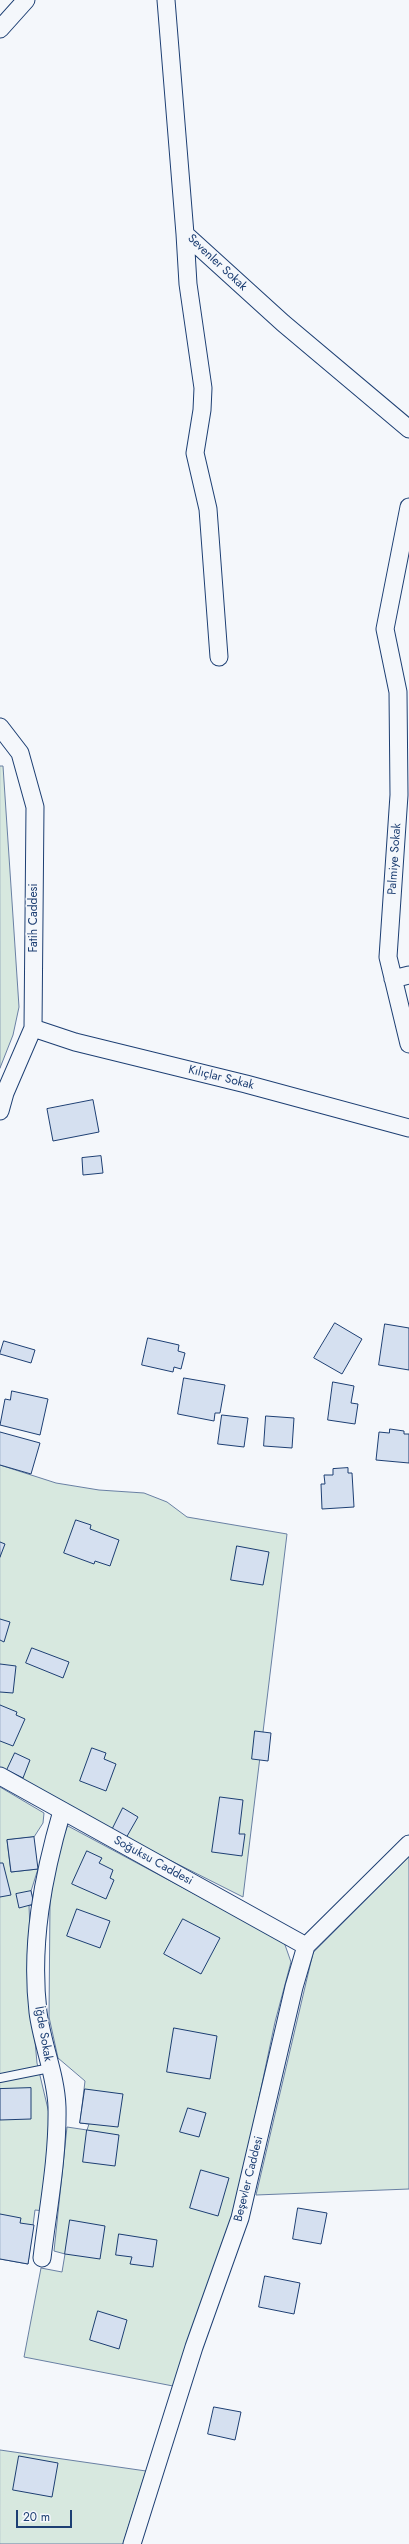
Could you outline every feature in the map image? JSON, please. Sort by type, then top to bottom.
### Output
[{"type":"street","points":[[0,29],[26,0]]},
{"type":"street","name":"Sevenler Sokak","points":[[166,0],[185,234],[283,323],[409,429]]},
{"type":"street","points":[[185,234],[188,284],[203,388],[202,410],[195,453],[208,509],[219,657]]},
{"type":"street","name":"Palmiye Sokak","points":[[409,507],[385,629],[398,692],[399,795],[388,957],[401,977],[409,1044]]},
{"type":"street","name":"Fatih Caddesi","points":[[0,727],[20,753],[35,807],[33,1028],[5,1093],[0,1111]]},
{"type":"street","name":"Kılıçlar Sokak","points":[[33,1028],[75,1042],[246,1084],[409,1128]]},
{"type":"street","name":"Soğuksu Caddesi","points":[[0,1776],[306,1946]]},
{"type":"street","name":"İğde Sokak","points":[[42,2258],[57,2135],[56,2090],[38,2012],[36,1975],[37,1942],[48,1860],[62,1811]]},
{"type":"street","name":"Beşevler Caddesi","points":[[132,2544],[190,2362],[240,2218],[294,1987],[306,1946],[409,1844]]},
{"type":"lane","points":[[0,2078],[50,2068]]},
{"type":"shaded area","points":[[0,766],[3,766],[19,1007],[13,1035],[0,1068]]},
{"type":"shaded area","points":[[0,1465],[56,1483],[99,1490],[144,1493],[167,1502],[187,1517],[287,1534],[243,1897],[126,1838],[0,1769]]},
{"type":"shaded area","points":[[0,1787],[44,1813],[43,1823],[34,1837],[7,1840],[11,1872],[38,1869],[31,1891],[34,1904],[29,1906],[35,2041],[37,2063],[52,2126],[45,2211],[35,2210],[28,2264],[0,2259]]},
{"type":"shaded area","points":[[68,1826],[284,1942],[291,1962],[275,2022],[236,2207],[173,2386],[24,2357],[41,2268],[62,2272],[65,2254],[54,2251],[67,2127],[87,2130],[89,2124],[80,2123],[85,2081],[58,2058],[49,2017],[50,1902],[57,1852]]},
{"type":"shaded area","points":[[409,1857],[409,2189],[256,2195],[313,1953]]},
{"type":"shaded area","points":[[0,2450],[146,2471],[123,2544],[0,2544]]},
{"type":"building","points":[[93,1100],[99,1132],[53,1141],[47,1109]]},
{"type":"building","points":[[101,1156],[103,1173],[83,1175],[82,1158]]},
{"type":"building","points":[[335,1323],[362,1339],[342,1374],[314,1358]]},
{"type":"building","points":[[385,1324],[409,1328],[409,1370],[379,1365]]},
{"type":"building","points":[[148,1338],[179,1345],[178,1351],[185,1353],[181,1369],[174,1367],[173,1372],[142,1365]]},
{"type":"building","points":[[4,1341],[35,1350],[31,1363],[0,1354]]},
{"type":"building","points":[[184,1378],[225,1385],[220,1413],[215,1413],[214,1421],[178,1414]]},
{"type":"building","points":[[333,1382],[354,1386],[351,1403],[358,1404],[355,1424],[328,1420]]},
{"type":"building","points":[[12,1391],[48,1399],[40,1435],[0,1425],[5,1399],[10,1400]]},
{"type":"building","points":[[222,1415],[248,1418],[244,1447],[218,1444]]},
{"type":"building","points":[[266,1416],[294,1418],[292,1448],[264,1446]]},
{"type":"building","points":[[390,1429],[404,1431],[404,1434],[409,1434],[409,1463],[376,1460],[379,1432],[389,1433]]},
{"type":"building","points":[[0,1432],[40,1443],[31,1474],[0,1465]]},
{"type":"building","points":[[348,1468],[348,1473],[352,1473],[354,1507],[322,1509],[321,1484],[325,1484],[324,1475],[333,1475],[333,1469]]},
{"type":"building","points":[[76,1520],[91,1525],[90,1529],[119,1540],[110,1566],[95,1561],[94,1564],[64,1553]]},
{"type":"building","points":[[0,1542],[5,1544],[0,1557]]},
{"type":"building","points":[[237,1546],[269,1552],[263,1585],[231,1580]]},
{"type":"building","points":[[0,1619],[10,1622],[4,1642],[0,1640]]},
{"type":"building","points":[[32,1648],[69,1662],[63,1678],[26,1663]]},
{"type":"building","points":[[0,1664],[16,1666],[13,1693],[0,1692]]},
{"type":"building","points":[[0,1705],[17,1712],[16,1715],[25,1719],[13,1746],[0,1741]]},
{"type":"building","points":[[255,1731],[271,1733],[268,1761],[252,1759]]},
{"type":"building","points":[[92,1748],[106,1753],[104,1759],[116,1764],[106,1791],[80,1781]]},
{"type":"building","points":[[15,1753],[30,1760],[23,1778],[7,1770]]},
{"type":"building","points":[[220,1797],[243,1800],[239,1834],[245,1834],[242,1856],[212,1852]]},
{"type":"building","points":[[123,1808],[138,1817],[126,1838],[112,1830]]},
{"type":"building","points":[[34,1837],[38,1869],[11,1872],[7,1840]]},
{"type":"building","points":[[87,1851],[102,1858],[99,1863],[113,1870],[110,1878],[114,1880],[106,1899],[72,1884]]},
{"type":"building","points":[[0,1863],[3,1863],[11,1895],[0,1897]]},
{"type":"building","points":[[31,1891],[34,1904],[19,1908],[16,1894]]},
{"type":"building","points":[[77,1909],[110,1921],[100,1948],[67,1936]]},
{"type":"building","points":[[183,1919],[220,1938],[201,1974],[164,1954]]},
{"type":"building","points":[[174,2028],[217,2036],[210,2079],[167,2072]]},
{"type":"building","points":[[31,2088],[31,2119],[0,2120],[0,2089]]},
{"type":"building","points":[[85,2089],[123,2094],[118,2127],[80,2123]]},
{"type":"building","points":[[188,2108],[206,2113],[199,2137],[180,2132]]},
{"type":"building","points":[[87,2130],[119,2135],[115,2166],[83,2162]]},
{"type":"building","points":[[201,2170],[229,2178],[218,2216],[190,2208]]},
{"type":"building","points":[[298,2208],[327,2213],[321,2244],[293,2239]]},
{"type":"building","points":[[0,2214],[21,2218],[20,2223],[34,2225],[28,2264],[0,2259]]},
{"type":"building","points":[[70,2220],[105,2226],[100,2259],[65,2254]]},
{"type":"building","points":[[119,2234],[157,2240],[153,2267],[130,2264],[132,2257],[116,2255]]},
{"type":"building","points":[[265,2276],[300,2283],[294,2314],[259,2307]]},
{"type":"building","points":[[98,2311],[127,2320],[119,2349],[90,2340]]},
{"type":"building","points":[[214,2407],[241,2412],[235,2440],[208,2434]]},
{"type":"building","points":[[19,2456],[58,2463],[52,2497],[13,2490]]}]
